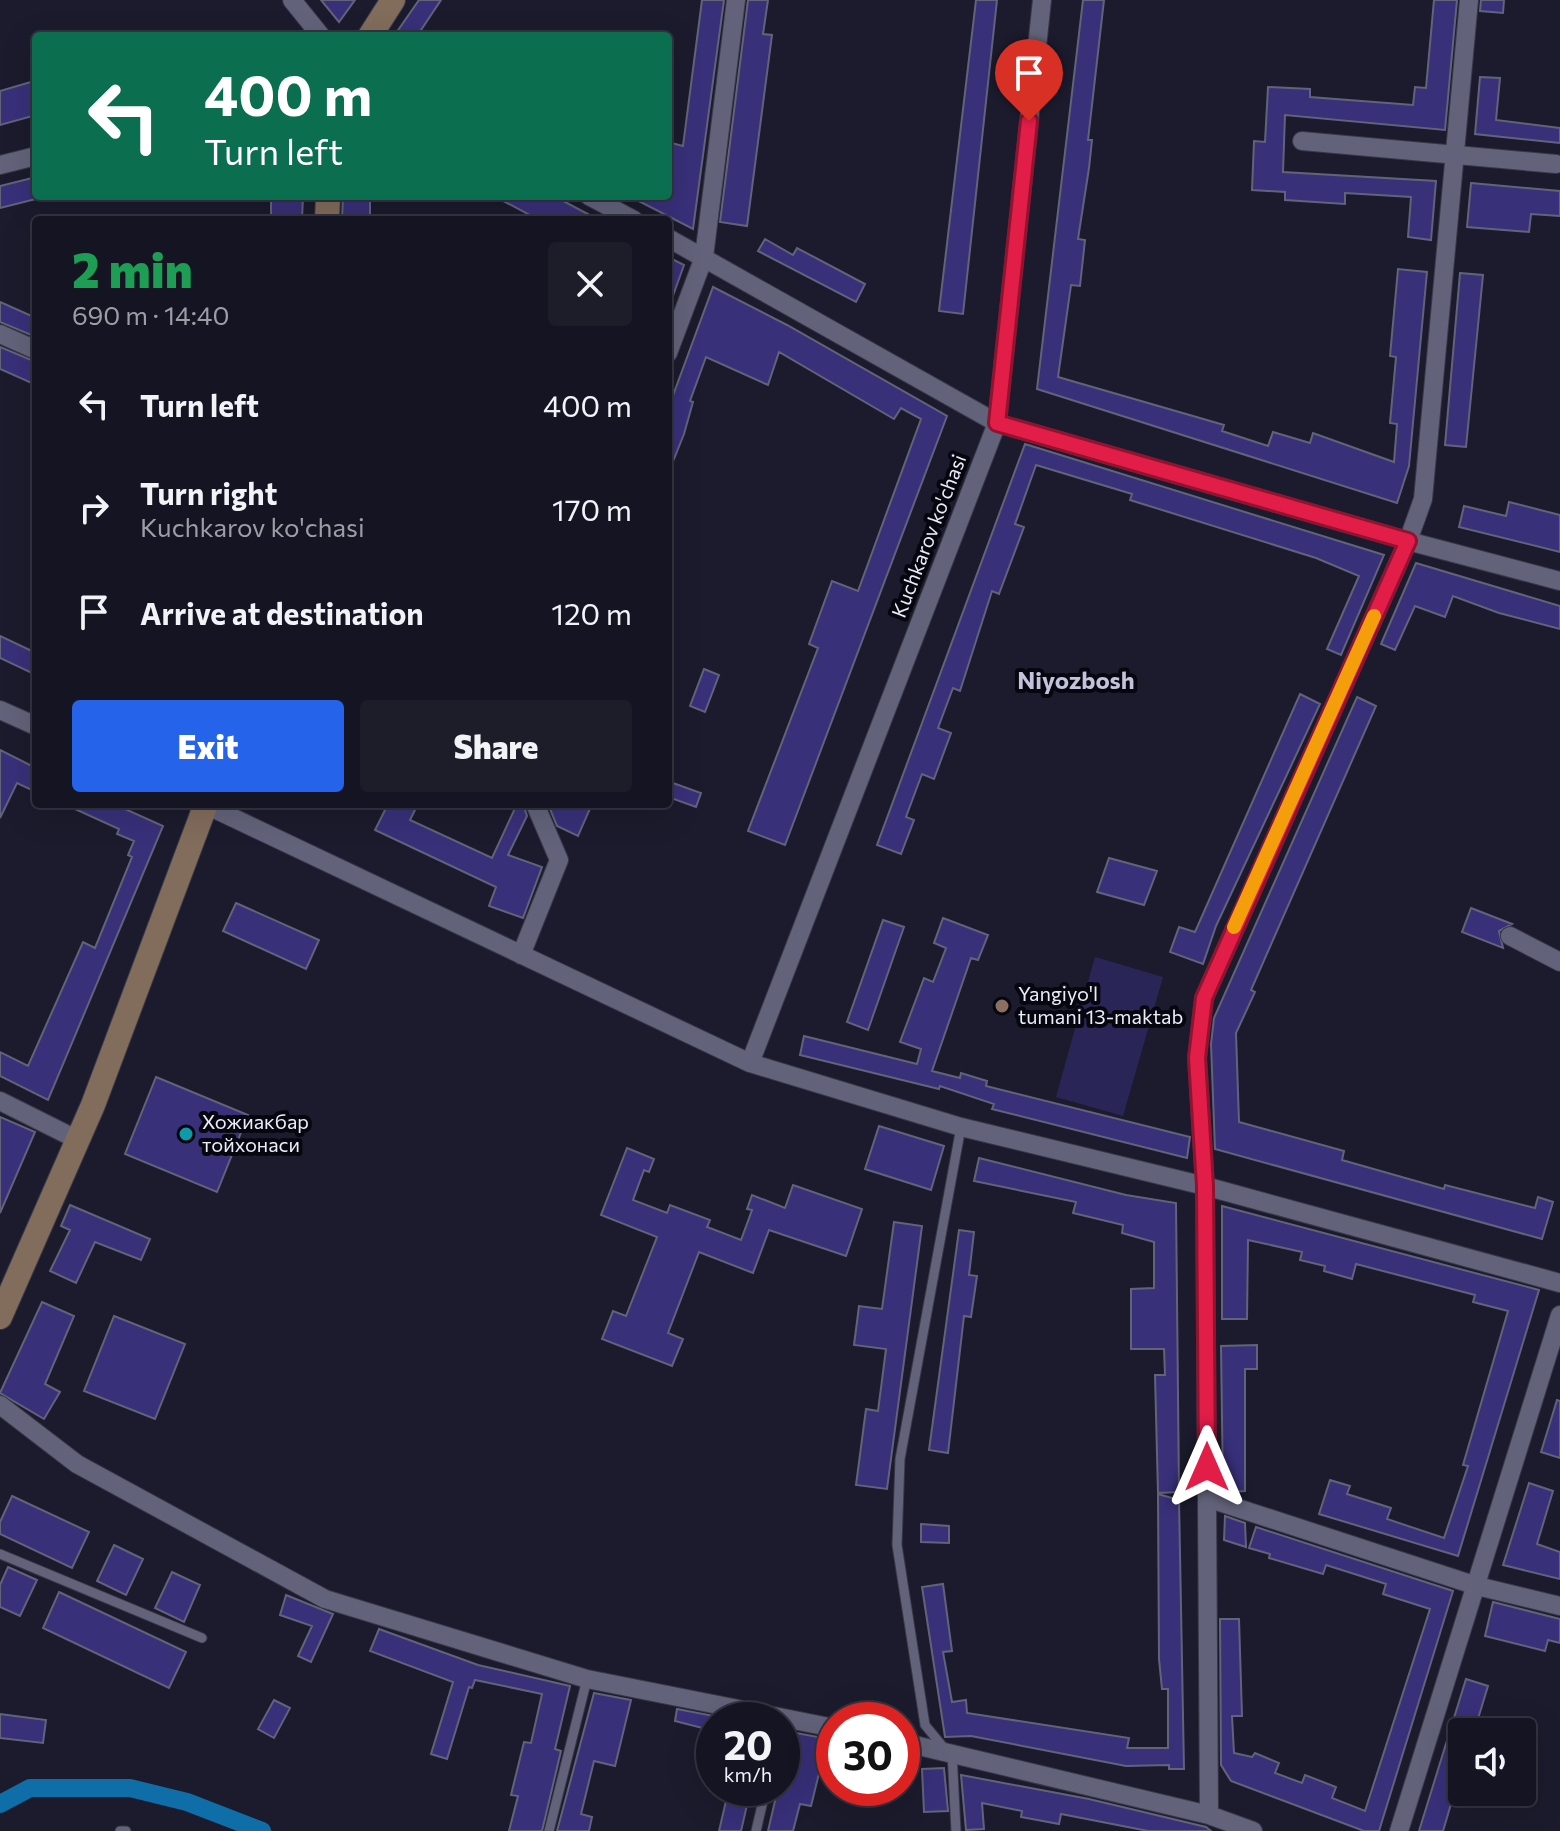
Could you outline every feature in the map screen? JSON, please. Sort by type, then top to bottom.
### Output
[{"type":"main road","points":[[373,32],[393,0]]},
{"type":"main road","points":[[0,1317],[78,1140],[203,808]]},
{"type":"street","points":[[292,0],[318,32]]},
{"type":"street","points":[[672,342],[704,257],[736,0]]},
{"type":"street","name":"Kuchkarov ko'chasi","points":[[750,1063],[997,423],[1042,0]]},
{"type":"street","points":[[1209,1815],[1205,1186],[1197,1058],[1204,998],[1408,541],[1423,499],[1469,0]]},
{"type":"street","points":[[1302,141],[1556,164]]},
{"type":"street","points":[[0,165],[32,157]]},
{"type":"street","points":[[596,200],[626,216]]},
{"type":"street","points":[[672,240],[997,423],[1408,541],[1560,581]]},
{"type":"street","points":[[0,334],[32,348]]},
{"type":"street","points":[[0,710],[32,724]]},
{"type":"street","points":[[213,808],[750,1063],[961,1127],[1205,1186],[1560,1283]]},
{"type":"street","points":[[521,955],[559,860],[537,808]]},
{"type":"street","points":[[1510,936],[1560,962]]},
{"type":"street","points":[[0,1101],[78,1140]]},
{"type":"street","points":[[1399,1831],[1560,1315]]},
{"type":"street","points":[[0,1405],[77,1464],[325,1599],[587,1679],[696,1703]]},
{"type":"street","points":[[1207,1498],[1477,1586],[1560,1606]]},
{"type":"street","points":[[920,1745],[1209,1815],[1253,1831]]},
{"type":"lane","points":[[956,1831],[949,1751],[925,1725],[897,1545],[900,1459],[961,1127]]},
{"type":"lane","points":[[0,1554],[202,1638]]},
{"type":"lane","points":[[549,1831],[587,1679]]},
{"type":"lane","points":[[756,1831],[762,1806]]},
{"type":"shaded area","points":[[1095,957],[1163,977],[1123,1116],[1056,1097]]},
{"type":"building","points":[[321,0],[355,0],[339,22]]},
{"type":"building","points":[[419,0],[441,0],[420,32],[397,32]]},
{"type":"building","points":[[702,0],[724,0],[693,229],[637,200],[672,200],[672,143],[683,146]]},
{"type":"building","points":[[748,0],[768,0],[763,34],[772,35],[747,226],[720,222]]},
{"type":"building","points":[[976,0],[997,0],[963,314],[939,311]]},
{"type":"building","points":[[1083,0],[1104,0],[1088,140],[1092,140],[1089,168],[1078,239],[1085,240],[1080,286],[1071,285],[1058,377],[1224,425],[1222,431],[1268,446],[1273,432],[1310,443],[1313,433],[1394,462],[1397,424],[1390,423],[1396,357],[1390,356],[1398,269],[1427,272],[1409,466],[1397,503],[1037,389]]},
{"type":"building","points":[[1434,0],[1457,0],[1445,130],[1285,115],[1283,172],[1436,181],[1431,240],[1408,237],[1411,197],[1345,193],[1345,204],[1285,200],[1285,192],[1252,190],[1254,141],[1265,142],[1268,87],[1310,89],[1310,97],[1413,105],[1415,87],[1426,88]]},
{"type":"building","points":[[1481,0],[1504,0],[1503,13],[1480,11]]},
{"type":"building","points":[[1480,77],[1500,78],[1496,120],[1560,128],[1560,143],[1475,134]]},
{"type":"building","points":[[32,82],[32,116],[0,125],[0,91]]},
{"type":"building","points":[[32,178],[32,200],[0,208],[0,186]]},
{"type":"building","points":[[1471,183],[1560,191],[1560,216],[1531,214],[1529,232],[1467,227]]},
{"type":"building","points":[[271,200],[303,200],[302,216],[271,216]]},
{"type":"building","points":[[343,200],[370,200],[370,216],[342,216]]},
{"type":"building","points":[[502,200],[562,200],[592,216],[532,216]]},
{"type":"building","points":[[765,239],[793,255],[797,248],[865,284],[856,302],[758,251]]},
{"type":"building","points":[[672,259],[684,265],[672,298]]},
{"type":"building","points":[[1460,273],[1483,275],[1466,447],[1445,445]]},
{"type":"building","points":[[713,287],[787,325],[947,416],[785,845],[748,831],[818,648],[809,644],[832,581],[858,591],[921,419],[901,408],[894,419],[779,352],[768,385],[706,357],[672,464],[672,398]]},
{"type":"building","points":[[0,302],[32,316],[32,335],[0,322]]},
{"type":"building","points":[[0,347],[32,360],[32,383],[0,369]]},
{"type":"building","points":[[1025,444],[1384,555],[1341,655],[1327,649],[1359,576],[1316,558],[1130,500],[1132,494],[1036,465],[1015,524],[1024,527],[999,594],[992,591],[960,691],[953,688],[938,728],[951,733],[934,779],[922,774],[906,817],[914,820],[901,854],[877,845]]},
{"type":"building","points":[[1509,502],[1560,515],[1560,552],[1459,527],[1464,506],[1506,516]]},
{"type":"building","points":[[1416,563],[1560,606],[1560,629],[1499,613],[1453,596],[1445,617],[1415,606],[1395,650],[1381,644]]},
{"type":"building","points":[[0,636],[32,651],[32,673],[0,658]]},
{"type":"building","points":[[704,669],[719,675],[705,712],[690,706]]},
{"type":"building","points":[[1300,694],[1320,704],[1216,926],[1203,964],[1170,952],[1179,927],[1195,932]]},
{"type":"building","points":[[1357,697],[1376,706],[1251,990],[1255,992],[1236,1033],[1239,1122],[1344,1151],[1342,1160],[1444,1189],[1445,1185],[1535,1208],[1538,1197],[1553,1202],[1542,1239],[1215,1149],[1211,1044],[1214,1018]]},
{"type":"building","points":[[0,750],[32,766],[32,790],[17,783],[0,818]]},
{"type":"building","points":[[673,783],[701,793],[696,807],[672,798]]},
{"type":"building","points":[[73,808],[123,808],[163,826],[48,1100],[0,1076],[0,1052],[28,1066],[83,942],[95,948],[132,857],[128,855],[134,841],[117,834],[119,829]]},
{"type":"building","points":[[386,808],[411,808],[415,810],[410,820],[492,858],[515,808],[524,808],[527,816],[508,855],[542,867],[523,918],[489,906],[496,887],[375,830]]},
{"type":"building","points":[[550,808],[590,808],[578,836],[557,826]]},
{"type":"building","points":[[1109,858],[1157,871],[1144,905],[1097,892]]},
{"type":"building","points":[[236,903],[319,940],[306,969],[223,931]]},
{"type":"building","points":[[1471,908],[1512,924],[1499,931],[1503,948],[1462,932]]},
{"type":"building","points":[[943,918],[988,935],[978,960],[971,958],[932,1071],[960,1078],[961,1073],[987,1081],[986,1086],[1190,1137],[1187,1158],[992,1109],[994,1104],[940,1086],[939,1089],[800,1055],[804,1036],[917,1064],[921,1049],[900,1042],[924,978],[933,982],[946,948],[934,943]]},
{"type":"building","points":[[883,920],[904,927],[868,1030],[847,1022]]},
{"type":"building","name":"Хожиакбар тойхонаси","points":[[156,1077],[248,1115],[217,1192],[125,1154]]},
{"type":"building","points":[[0,1117],[35,1132],[0,1213]]},
{"type":"building","points":[[879,1126],[944,1146],[931,1190],[865,1169]]},
{"type":"building","points":[[627,1148],[654,1159],[649,1172],[644,1170],[633,1200],[667,1213],[670,1205],[710,1220],[707,1227],[741,1240],[752,1210],[747,1209],[752,1195],[785,1208],[793,1185],[862,1209],[846,1256],[769,1230],[753,1273],[699,1252],[668,1333],[683,1339],[672,1366],[602,1339],[613,1311],[626,1316],[657,1237],[601,1215]]},
{"type":"building","points":[[979,1158],[1126,1195],[1176,1203],[1179,1492],[1158,1493],[1155,1375],[1165,1375],[1164,1349],[1131,1349],[1131,1289],[1154,1288],[1154,1242],[1122,1233],[1123,1225],[1073,1213],[1076,1202],[974,1181]]},
{"type":"building","points":[[70,1205],[150,1239],[141,1260],[95,1242],[76,1283],[50,1271],[70,1230],[61,1226]]},
{"type":"building","points":[[1222,1206],[1539,1290],[1458,1556],[1319,1514],[1330,1480],[1350,1486],[1347,1494],[1391,1508],[1387,1519],[1444,1538],[1468,1466],[1463,1465],[1508,1311],[1473,1302],[1475,1295],[1356,1264],[1352,1279],[1324,1271],[1325,1266],[1300,1260],[1302,1252],[1248,1240],[1247,1319],[1222,1319]]},
{"type":"building","points":[[894,1222],[922,1226],[887,1489],[856,1485],[866,1409],[878,1411],[886,1349],[854,1345],[859,1306],[882,1309]]},
{"type":"building","points":[[959,1230],[974,1232],[969,1275],[977,1276],[971,1317],[964,1316],[948,1453],[929,1450]]},
{"type":"building","points":[[42,1302],[74,1316],[45,1384],[60,1392],[44,1419],[0,1393]]},
{"type":"building","points":[[114,1316],[185,1344],[155,1419],[84,1391]]},
{"type":"building","points":[[1257,1345],[1257,1369],[1245,1369],[1245,1491],[1226,1492],[1223,1490],[1221,1346]]},
{"type":"building","points":[[1557,1400],[1560,1401],[1560,1458],[1541,1452]]},
{"type":"building","points":[[1529,1483],[1553,1491],[1537,1544],[1560,1552],[1560,1579],[1503,1565]]},
{"type":"building","points":[[1158,1494],[1179,1500],[1184,1769],[1169,1769],[1169,1765],[1126,1766],[971,1736],[945,1737],[922,1587],[943,1584],[952,1651],[943,1652],[952,1702],[966,1700],[967,1713],[1129,1738],[1127,1748],[1168,1748],[1168,1689],[1162,1689],[1159,1659]]},
{"type":"building","points":[[12,1496],[89,1532],[72,1568],[0,1534],[0,1522]]},
{"type":"building","points":[[1225,1516],[1245,1523],[1246,1547],[1224,1540]]},
{"type":"building","points":[[921,1524],[949,1526],[949,1543],[921,1542]]},
{"type":"building","points":[[1256,1527],[1453,1591],[1379,1831],[1364,1831],[1231,1781],[1221,1765],[1220,1619],[1239,1619],[1242,1716],[1232,1716],[1234,1753],[1252,1757],[1255,1753],[1279,1763],[1275,1773],[1302,1783],[1305,1775],[1336,1787],[1332,1798],[1365,1811],[1430,1609],[1383,1594],[1386,1584],[1326,1565],[1323,1574],[1269,1558],[1270,1554],[1249,1548]]},
{"type":"building","points":[[114,1545],[143,1559],[126,1595],[97,1581]]},
{"type":"building","points":[[8,1567],[37,1580],[20,1616],[0,1607],[0,1585]]},
{"type":"building","points":[[172,1572],[200,1585],[184,1622],[155,1608]]},
{"type":"building","points":[[59,1592],[186,1652],[169,1688],[43,1628]]},
{"type":"building","points":[[286,1595],[333,1614],[311,1662],[298,1656],[312,1626],[280,1615]]},
{"type":"building","points":[[1493,1602],[1560,1619],[1560,1643],[1548,1640],[1545,1651],[1485,1636]]},
{"type":"building","points":[[379,1629],[478,1665],[570,1686],[555,1749],[561,1751],[542,1831],[509,1831],[518,1796],[511,1795],[524,1742],[531,1743],[542,1694],[475,1680],[472,1688],[469,1687],[447,1759],[431,1754],[453,1682],[370,1651]]},
{"type":"building","points":[[1466,1679],[1488,1686],[1478,1718],[1454,1718]]},
{"type":"building","points":[[594,1693],[631,1700],[615,1766],[594,1761],[581,1814],[592,1817],[589,1831],[557,1831]]},
{"type":"building","points":[[274,1700],[290,1708],[274,1738],[258,1729]]},
{"type":"building","points":[[677,1709],[696,1713],[696,1726],[675,1721]]},
{"type":"building","points":[[0,1714],[46,1720],[43,1743],[0,1738]]},
{"type":"building","points":[[800,1734],[816,1737],[816,1786],[811,1806],[800,1804]]},
{"type":"building","points":[[1448,1737],[1448,1806],[1450,1806],[1443,1831],[1419,1831]]},
{"type":"building","points":[[944,1768],[948,1811],[924,1812],[922,1769]]},
{"type":"building","points":[[961,1775],[1089,1799],[1206,1827],[1211,1831],[1148,1831],[1061,1814],[1059,1824],[1021,1817],[1022,1811],[982,1803],[984,1829],[966,1830]]},
{"type":"building","points":[[725,1806],[747,1806],[741,1831],[719,1831]]},
{"type":"building","points":[[774,1806],[799,1806],[793,1831],[768,1831]]},
{"type":"waterway","points":[[0,1804],[30,1788],[130,1788],[187,1802],[262,1831]]},
{"type":"slow traffic","points":[[1234,927],[1374,616]]},
{"type":"place","name":"Yangiyo'l tumani 13-maktab","points":[[1002,1006]]},
{"type":"place","name":"Хожиакбар тойхонаси","points":[[186,1134]]},
{"type":"district","name":"Niyozbosh","points":[[1076,681]]},
{"type":"route","points":[[1029,121],[997,423],[1408,541],[1204,998],[1197,1058],[1205,1186],[1207,1467]]}]
